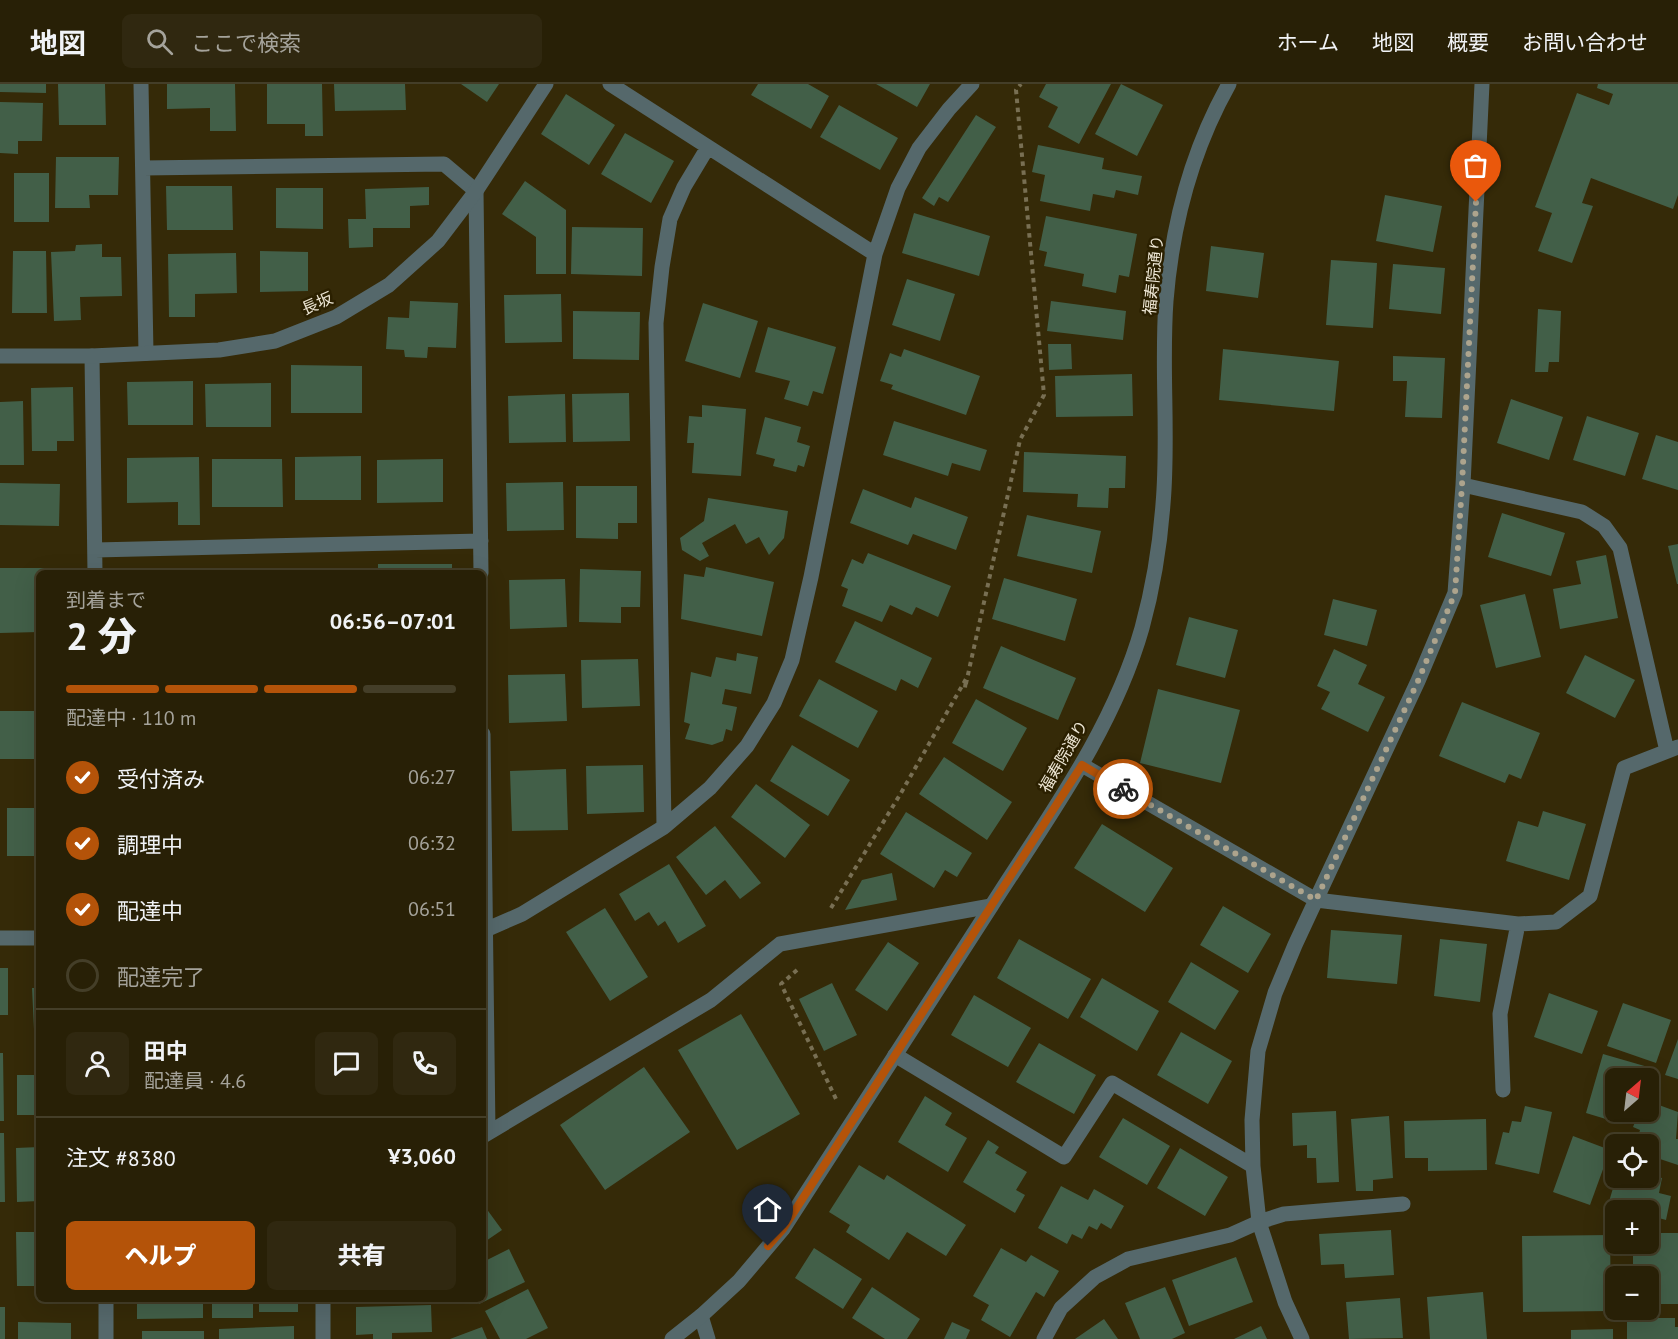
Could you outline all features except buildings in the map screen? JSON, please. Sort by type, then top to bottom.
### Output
[{"type":"street","points":[[141,84],[146,353]]},
{"type":"street","name":"長坂","points":[[0,356],[92,356],[219,350],[275,340],[336,317],[389,285],[438,241],[476,191],[546,84]]},
{"type":"street","points":[[610,84],[874,254]]},
{"type":"street","points":[[486,930],[522,914],[664,827],[710,788],[747,746],[774,703],[792,660],[811,578],[874,254],[898,188],[919,148],[972,84]]},
{"type":"street","name":"福寿院通り","points":[[672,1339],[739,1281],[783,1229],[1082,765],[1123,680],[1141,630],[1154,575],[1163,502],[1166,304],[1173,245],[1186,189],[1205,134],[1228,84]]},
{"type":"street","points":[[1302,1339],[1284,1302],[1259,1221],[1253,1166],[1252,1120],[1258,1051],[1275,993],[1418,681],[1455,593],[1482,84]]},
{"type":"street","points":[[664,827],[656,323],[670,219],[684,187],[708,147]]},
{"type":"street","points":[[143,168],[444,164],[476,191],[481,570]]},
{"type":"street","points":[[92,356],[95,570]]},
{"type":"street","points":[[1082,765],[1316,900],[1518,924],[1556,921],[1590,896],[1624,768],[1672,749],[1620,548],[1604,526],[1582,512],[1462,485]]},
{"type":"street","points":[[95,550],[481,542]]},
{"type":"street","points":[[486,1134],[711,1000],[780,944],[991,906]]},
{"type":"street","points":[[1503,1090],[1500,1014],[1518,924]]},
{"type":"street","points":[[0,938],[36,938]]},
{"type":"street","points":[[895,1055],[1064,1157],[1112,1083],[1253,1166]]},
{"type":"street","points":[[1044,1339],[1061,1308],[1095,1277],[1128,1259],[1230,1235],[1259,1221],[1284,1214],[1402,1204]]},
{"type":"street","points":[[106,1302],[106,1339]]},
{"type":"street","points":[[323,1302],[323,1339]]},
{"type":"street","points":[[701,1316],[708,1339]]},
{"type":"path","points":[[849,1127],[781,984],[810,957],[812,939],[901,793],[966,679],[965,688],[1020,440],[1044,395],[1016,90],[1021,84]]},
{"type":"way so far","points":[[1123,789],[1316,900],[1418,681],[1455,593],[1476,202]]},
{"type":"route","points":[[768,1246],[783,1229],[1082,765],[1123,789]]}]
